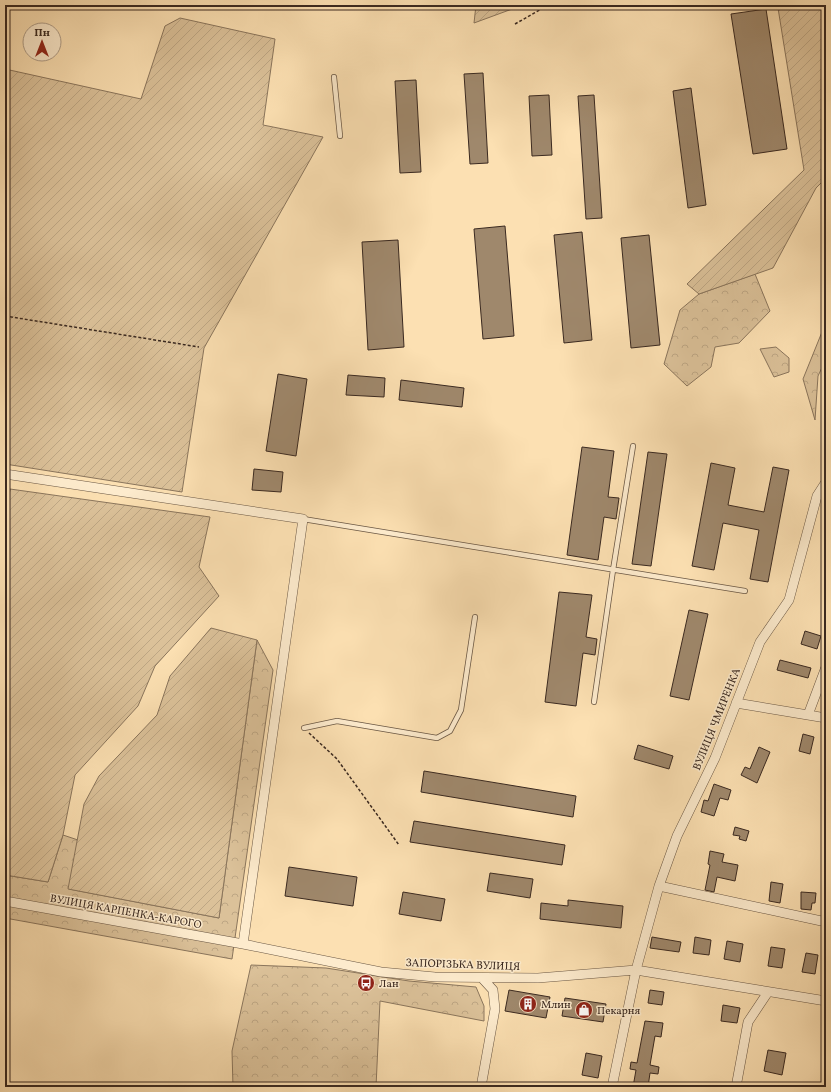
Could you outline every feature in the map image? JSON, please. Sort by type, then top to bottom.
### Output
[{"type":"street","points":[[5,474],[303,519],[243,944]]},
{"type":"street","name":"ВУЛИЦЯ ЧМИРЕНКА","points":[[636,970],[659,886],[677,836],[715,758],[760,642],[789,600],[817,496],[826,482]]},
{"type":"street","points":[[808,715],[826,667]]},
{"type":"street","points":[[736,703],[826,718]]},
{"type":"street","points":[[659,886],[826,922]]},
{"type":"street","name":"ВУЛИЦЯ КАРПЕНКА-КАРОГО","points":[[5,901],[243,944]]},
{"type":"street","name":"ЗАПОРІЗЬКА ВУЛИЦЯ","points":[[243,944],[381,972],[435,977],[538,978],[636,970],[826,1001]]},
{"type":"street","points":[[612,1087],[636,970]]},
{"type":"street","points":[[481,1087],[495,1009],[494,990],[482,978]]},
{"type":"street","points":[[736,1087],[748,1022],[768,992]]},
{"type":"lane","points":[[334,77],[340,136]]},
{"type":"lane","points":[[594,702],[633,446]]},
{"type":"lane","points":[[303,519],[745,591]]},
{"type":"lane","points":[[304,728],[337,721],[437,738],[450,731],[461,710],[475,617]]},
{"type":"path","points":[[515,24],[542,8],[567,5]]},
{"type":"path","points":[[822,5],[826,6]]},
{"type":"path","points":[[5,316],[198,348]]},
{"type":"path","points":[[304,728],[337,759],[399,845]]},
{"type":"green space","points":[[476,5],[523,5],[474,23]]},
{"type":"green space","points":[[795,5],[826,6],[826,178],[816,188],[773,268],[699,294],[687,284],[804,170],[778,8]]},
{"type":"green space","points":[[180,18],[275,39],[263,125],[323,137],[204,348],[182,492],[5,464],[5,69],[141,99],[165,26]]},
{"type":"green space","points":[[755,274],[770,311],[739,343],[715,347],[711,367],[687,386],[664,364],[680,310],[699,294]]},
{"type":"green space","points":[[826,322],[826,359],[818,376],[815,420],[803,379]]},
{"type":"green space","points":[[776,347],[789,358],[789,372],[774,377],[760,349]]},
{"type":"green space","points":[[5,488],[10,489],[5,520]]},
{"type":"green space","points":[[10,489],[210,517],[199,567],[219,596],[155,666],[138,706],[75,775],[63,835],[48,882],[5,875],[5,520]]},
{"type":"green space","points":[[211,628],[257,640],[219,918],[68,889],[84,804],[99,776],[157,715],[170,676]]},
{"type":"green space","points":[[257,640],[273,670],[232,959],[5,918],[5,875],[48,882],[63,835],[78,840],[69,889],[219,918]]},
{"type":"green space","points":[[251,965],[326,968],[409,981],[476,987],[484,1006],[484,1021],[380,1001],[376,1087],[233,1087],[232,1051]]},
{"type":"building","points":[[766,9],[787,149],[753,154],[731,14]]},
{"type":"building","points":[[483,73],[488,163],[470,164],[464,74]]},
{"type":"building","points":[[416,80],[421,172],[400,173],[395,81]]},
{"type":"building","points":[[691,88],[706,205],[688,208],[673,91]]},
{"type":"building","points":[[549,95],[552,155],[532,156],[529,96]]},
{"type":"building","points":[[594,95],[602,218],[586,219],[578,96]]},
{"type":"building","points":[[505,226],[514,336],[483,339],[474,229]]},
{"type":"building","points":[[582,232],[592,340],[564,343],[554,235]]},
{"type":"building","points":[[649,235],[660,345],[631,348],[621,238]]},
{"type":"building","points":[[398,240],[404,347],[368,350],[362,242]]},
{"type":"building","points":[[278,374],[307,379],[296,456],[266,451]]},
{"type":"building","points":[[348,375],[385,378],[384,397],[346,395]]},
{"type":"building","points":[[401,380],[464,388],[462,407],[399,400]]},
{"type":"building","points":[[582,447],[614,451],[608,497],[619,498],[616,519],[604,517],[598,560],[567,555]]},
{"type":"building","points":[[648,452],[667,454],[651,566],[632,564]]},
{"type":"building","points":[[711,463],[735,468],[728,505],[764,512],[773,467],[789,470],[768,582],[750,579],[759,530],[723,523],[714,570],[692,566]]},
{"type":"building","points":[[254,469],[283,472],[281,492],[252,490]]},
{"type":"building","points":[[559,592],[592,595],[586,637],[597,639],[595,655],[583,653],[576,706],[545,702]]},
{"type":"building","points":[[689,610],[708,614],[689,700],[670,696]]},
{"type":"building","points":[[805,631],[821,636],[817,649],[801,644]]},
{"type":"building","points":[[780,660],[811,668],[808,678],[777,670]]},
{"type":"building","points":[[803,734],[814,737],[810,754],[799,751]]},
{"type":"building","points":[[638,745],[673,756],[669,769],[634,759]]},
{"type":"building","points":[[759,747],[770,752],[757,783],[741,775],[745,767],[750,769]]},
{"type":"building","points":[[424,771],[576,796],[573,817],[421,792]]},
{"type":"building","points":[[714,784],[731,790],[728,800],[720,798],[714,816],[701,812],[704,800],[708,801]]},
{"type":"building","points":[[414,821],[565,845],[562,865],[410,842]]},
{"type":"building","points":[[735,827],[749,831],[746,841],[739,839],[740,836],[733,835]]},
{"type":"building","points":[[710,851],[724,854],[722,862],[738,865],[735,881],[717,877],[714,892],[705,890],[710,865],[708,864]]},
{"type":"building","points":[[289,867],[357,877],[353,906],[285,896]]},
{"type":"building","points":[[490,873],[533,879],[530,898],[487,891]]},
{"type":"building","points":[[771,882],[783,884],[780,903],[769,901]]},
{"type":"building","points":[[403,892],[445,899],[441,921],[399,914]]},
{"type":"building","points":[[801,892],[816,893],[815,903],[812,903],[811,910],[801,909]]},
{"type":"building","points":[[568,900],[623,906],[621,928],[540,919],[541,903],[568,906]]},
{"type":"building","points":[[652,937],[681,942],[679,952],[650,948]]},
{"type":"building","points":[[695,937],[711,940],[709,955],[693,953]]},
{"type":"building","points":[[727,941],[743,944],[740,962],[724,959]]},
{"type":"building","points":[[771,947],[785,949],[782,968],[768,966]]},
{"type":"building","points":[[806,953],[818,955],[815,974],[802,972]]},
{"type":"building","name":"Млин","points":[[509,990],[550,997],[546,1018],[505,1011]]},
{"type":"building","points":[[650,990],[664,992],[662,1005],[648,1003]]},
{"type":"building","name":"Пекарня","points":[[565,998],[606,1004],[603,1022],[562,1016]]},
{"type":"building","points":[[723,1005],[740,1008],[737,1023],[721,1021]]},
{"type":"building","points":[[645,1021],[663,1023],[661,1037],[655,1036],[650,1065],[659,1067],[658,1074],[650,1073],[648,1087],[633,1087],[636,1070],[630,1069],[631,1062],[637,1063]]},
{"type":"building","points":[[768,1050],[786,1053],[782,1075],[764,1071]]},
{"type":"building","points":[[586,1053],[602,1056],[598,1078],[582,1075]]},
{"type":"place","name":"Лан","points":[[366,983]]},
{"type":"place","name":"Млин","points":[[528,1004]]},
{"type":"place","name":"Пекарня","points":[[584,1010]]}]
